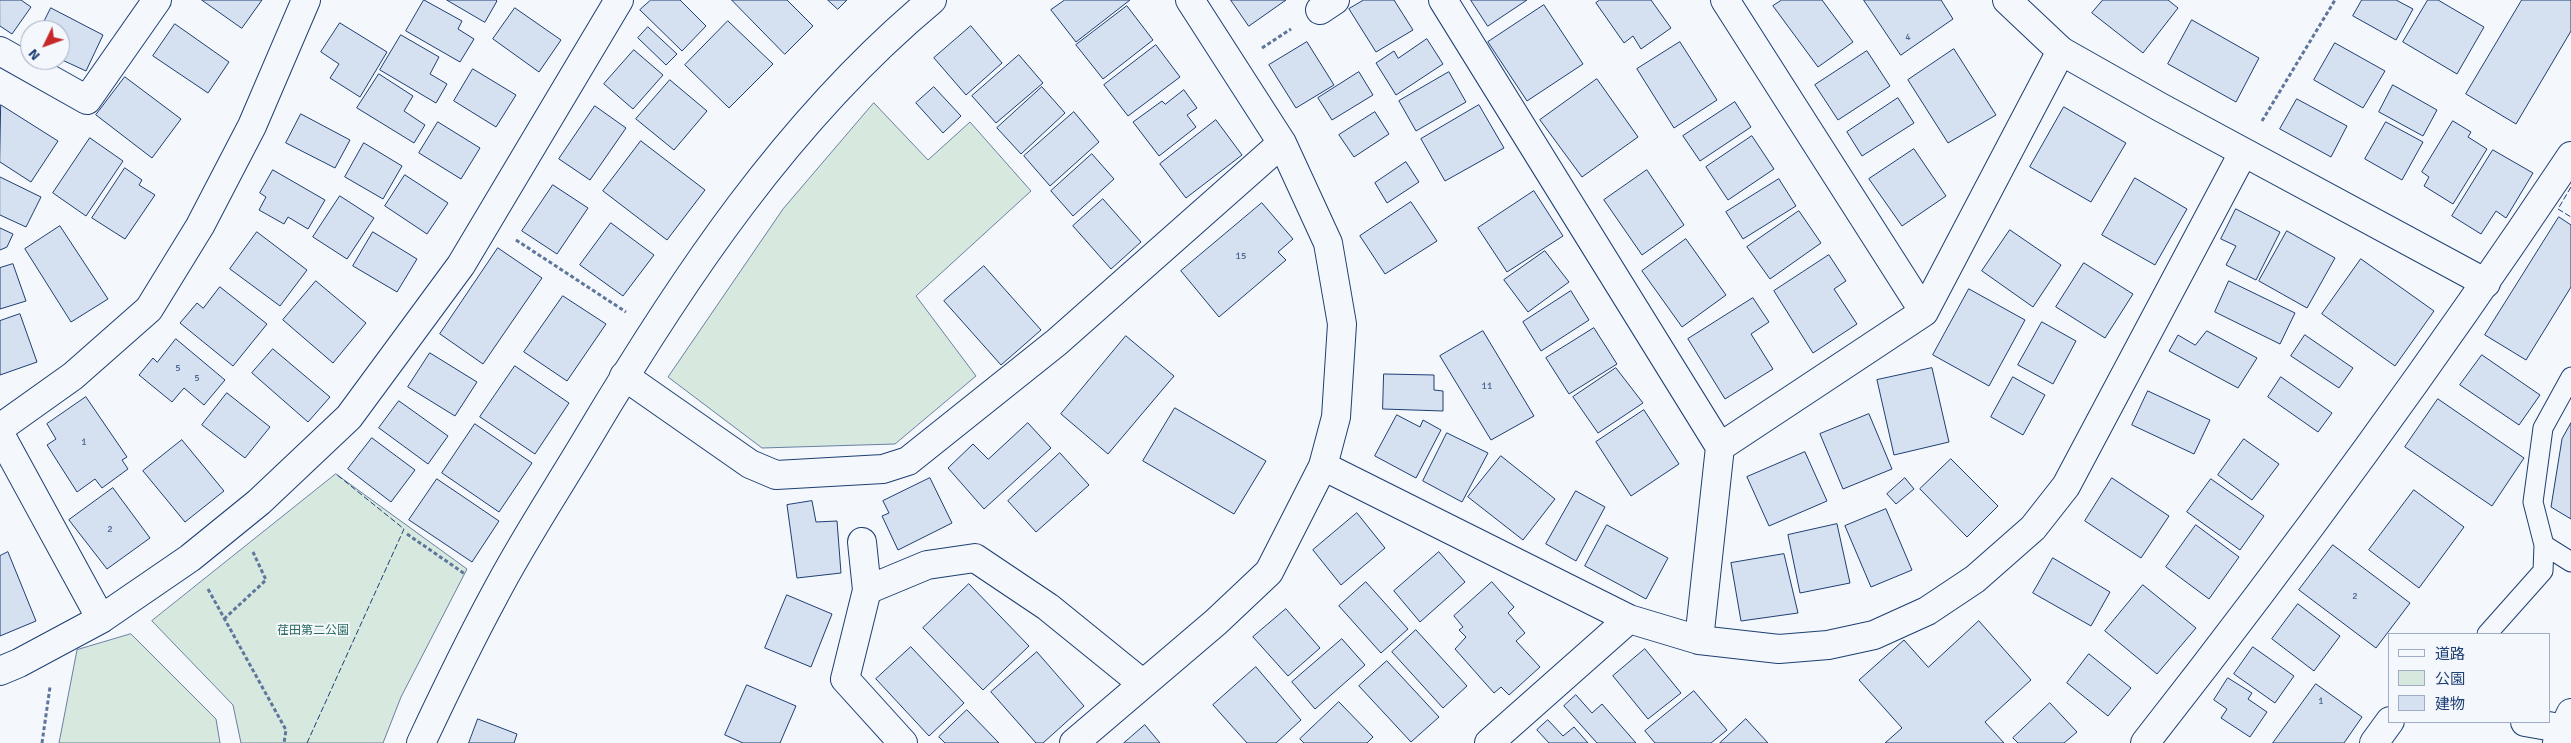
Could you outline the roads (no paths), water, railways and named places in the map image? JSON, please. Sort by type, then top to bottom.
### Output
[{"type":"street","points":[[0,52],[87,100],[157,0]]},
{"type":"street","points":[[0,428],[73,376],[149,309],[200,226],[252,126],[306,0]]},
{"type":"street","points":[[0,670],[56,644],[100,619],[190,558],[238,520],[349,417],[461,265],[619,0]]},
{"type":"street","points":[[421,743],[494,594],[654,326],[753,188],[801,130],[862,64],[932,0]]},
{"type":"street","points":[[1074,743],[1216,622],[1269,572],[1323,466],[1336,417],[1342,324],[1328,243],[1282,143],[1190,0]]},
{"type":"street","points":[[1443,0],[1720,447],[1699,640]]},
{"type":"street","points":[[1725,0],[1924,312]]},
{"type":"street","points":[[2007,0],[2061,51],[2486,283]]},
{"type":"street","points":[[1720,447],[1924,312],[2061,51]]},
{"type":"street","points":[[624,376],[750,464],[776,475],[882,469],[908,461],[1057,342],[1282,143]]},
{"type":"street","points":[[1323,466],[1629,619],[1699,640],[1780,649],[1828,645],[1874,635],[1927,611],[1975,579],[2033,528],[2066,486],[2243,152]]},
{"type":"street","points":[[2145,743],[2226,640],[2486,283],[2571,156]]},
{"type":"street","points":[[0,434],[100,619]]},
{"type":"street","points":[[862,542],[867,590],[845,679],[903,743]]},
{"type":"street","points":[[867,590],[926,565],[974,558],[1048,607],[1144,684]]},
{"type":"street","points":[[1488,743],[1629,619]]},
{"type":"street","points":[[2374,743],[2389,723]]},
{"type":"street","points":[[2531,723],[2565,729]]},
{"type":"lane","points":[[2488,633],[2543,571],[2544,545],[2533,502],[2543,428],[2571,377]]},
{"type":"lane","points":[[2544,545],[2571,562]]},
{"type":"park label","name":"荏田第二公園","points":[[313,631]]}]
